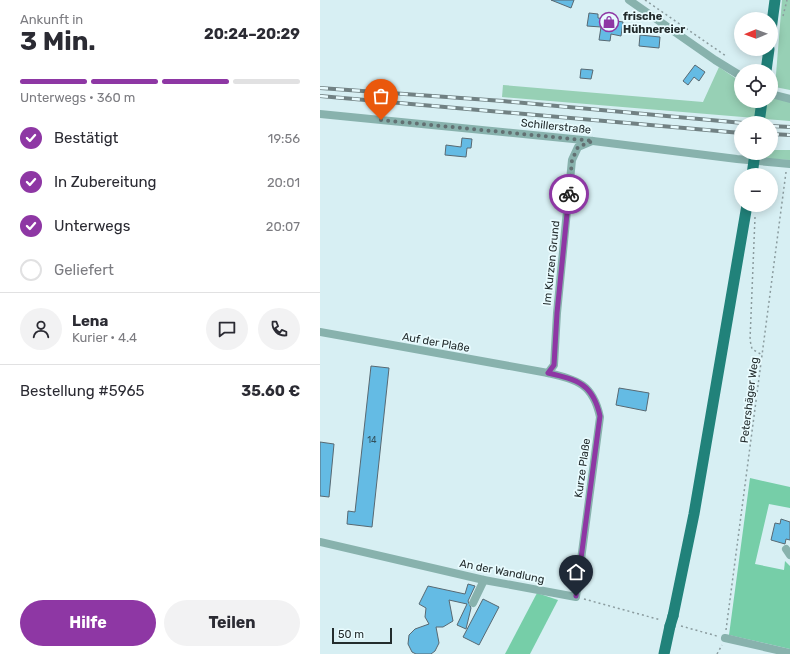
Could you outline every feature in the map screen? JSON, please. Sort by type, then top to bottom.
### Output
[{"type":"main road","points":[[773,12],[775,0]]},
{"type":"main road","points":[[664,654],[672,622],[695,506],[750,212]]},
{"type":"street","points":[[629,0],[734,72]]},
{"type":"street","points":[[778,96],[790,99]]},
{"type":"street","name":"Schillerstraße","points":[[320,114],[593,141],[789,164]]},
{"type":"street","name":"Im Kurzen Grund","points":[[548,373],[554,365],[557,313],[572,160],[578,147],[593,141]]},
{"type":"street","name":"Auf der Plaße","points":[[320,332],[548,373]]},
{"type":"street","name":"Kurze Plaße","points":[[548,373],[575,380],[586,387],[592,394],[600,416],[576,596]]},
{"type":"street","name":"An der Wandlung","points":[[320,542],[484,580],[576,596]]},
{"type":"street","points":[[473,603],[484,580]]},
{"type":"street","points":[[725,638],[790,653]]},
{"type":"path","points":[[645,0],[727,57]]},
{"type":"path","name":"Petershäger Weg","points":[[717,654],[725,638],[747,482],[762,354],[789,164]]},
{"type":"path","points":[[751,212],[750,340],[752,349],[762,354]]},
{"type":"path","points":[[576,596],[725,638]]},
{"type":"green space","points":[[782,0],[790,0],[790,90],[778,88],[778,50]]},
{"type":"green space","points":[[719,67],[734,77],[734,108],[778,108],[778,98],[790,101],[790,121],[778,120],[778,116],[734,116],[502,97],[503,85],[703,102]]},
{"type":"green space","points":[[778,150],[790,150],[790,160],[778,160]]},
{"type":"green space","points":[[750,478],[790,487],[790,508],[769,504],[755,564],[784,570],[785,561],[790,566],[790,649],[729,635]]},
{"type":"green space","points":[[537,593],[558,600],[530,654],[505,654]]},
{"type":"building","points":[[551,0],[574,0],[571,8]]},
{"type":"building","points":[[589,13],[598,14],[598,18],[623,22],[621,36],[611,34],[610,41],[599,40],[601,27],[587,26]]},
{"type":"building","points":[[640,35],[660,37],[659,48],[639,46]]},
{"type":"building","points":[[695,65],[705,72],[699,81],[694,77],[688,85],[683,81]]},
{"type":"building","points":[[581,69],[593,70],[591,79],[580,78]]},
{"type":"building","points":[[462,138],[472,139],[471,148],[467,148],[466,157],[445,155],[446,145],[461,147]]},
{"type":"building","points":[[371,366],[389,368],[372,527],[347,524],[348,511],[355,512]]},
{"type":"building","points":[[619,388],[649,393],[646,411],[616,405]]},
{"type":"building","points":[[320,442],[334,444],[329,497],[320,496]]},
{"type":"building","points":[[781,519],[790,522],[790,540],[786,539],[785,544],[771,540],[775,523],[780,524]]},
{"type":"building","points":[[468,584],[475,586],[468,601],[471,608],[466,629],[457,625],[467,604],[449,600],[453,621],[443,627],[436,627],[439,643],[435,651],[431,654],[416,654],[412,652],[408,644],[409,635],[415,629],[429,624],[425,617],[426,608],[419,604],[428,586],[465,594]]},
{"type":"building","points":[[483,599],[499,607],[479,645],[463,637]]},
{"type":"railway","points":[[320,88],[503,101],[734,122]]},
{"type":"railway","points":[[320,96],[734,132]]},
{"type":"railway","points":[[778,126],[790,127]]},
{"type":"railway","points":[[778,134],[790,135]]},
{"type":"way so far","points":[[381,120],[593,141],[578,147],[572,160],[569,194]]},
{"type":"place","name":"frische Hühnereier","points":[[609,22]]},
{"type":"route","points":[[569,194],[557,313],[554,365],[548,373],[575,380],[586,387],[592,394],[598,406],[600,416],[576,596]]}]
